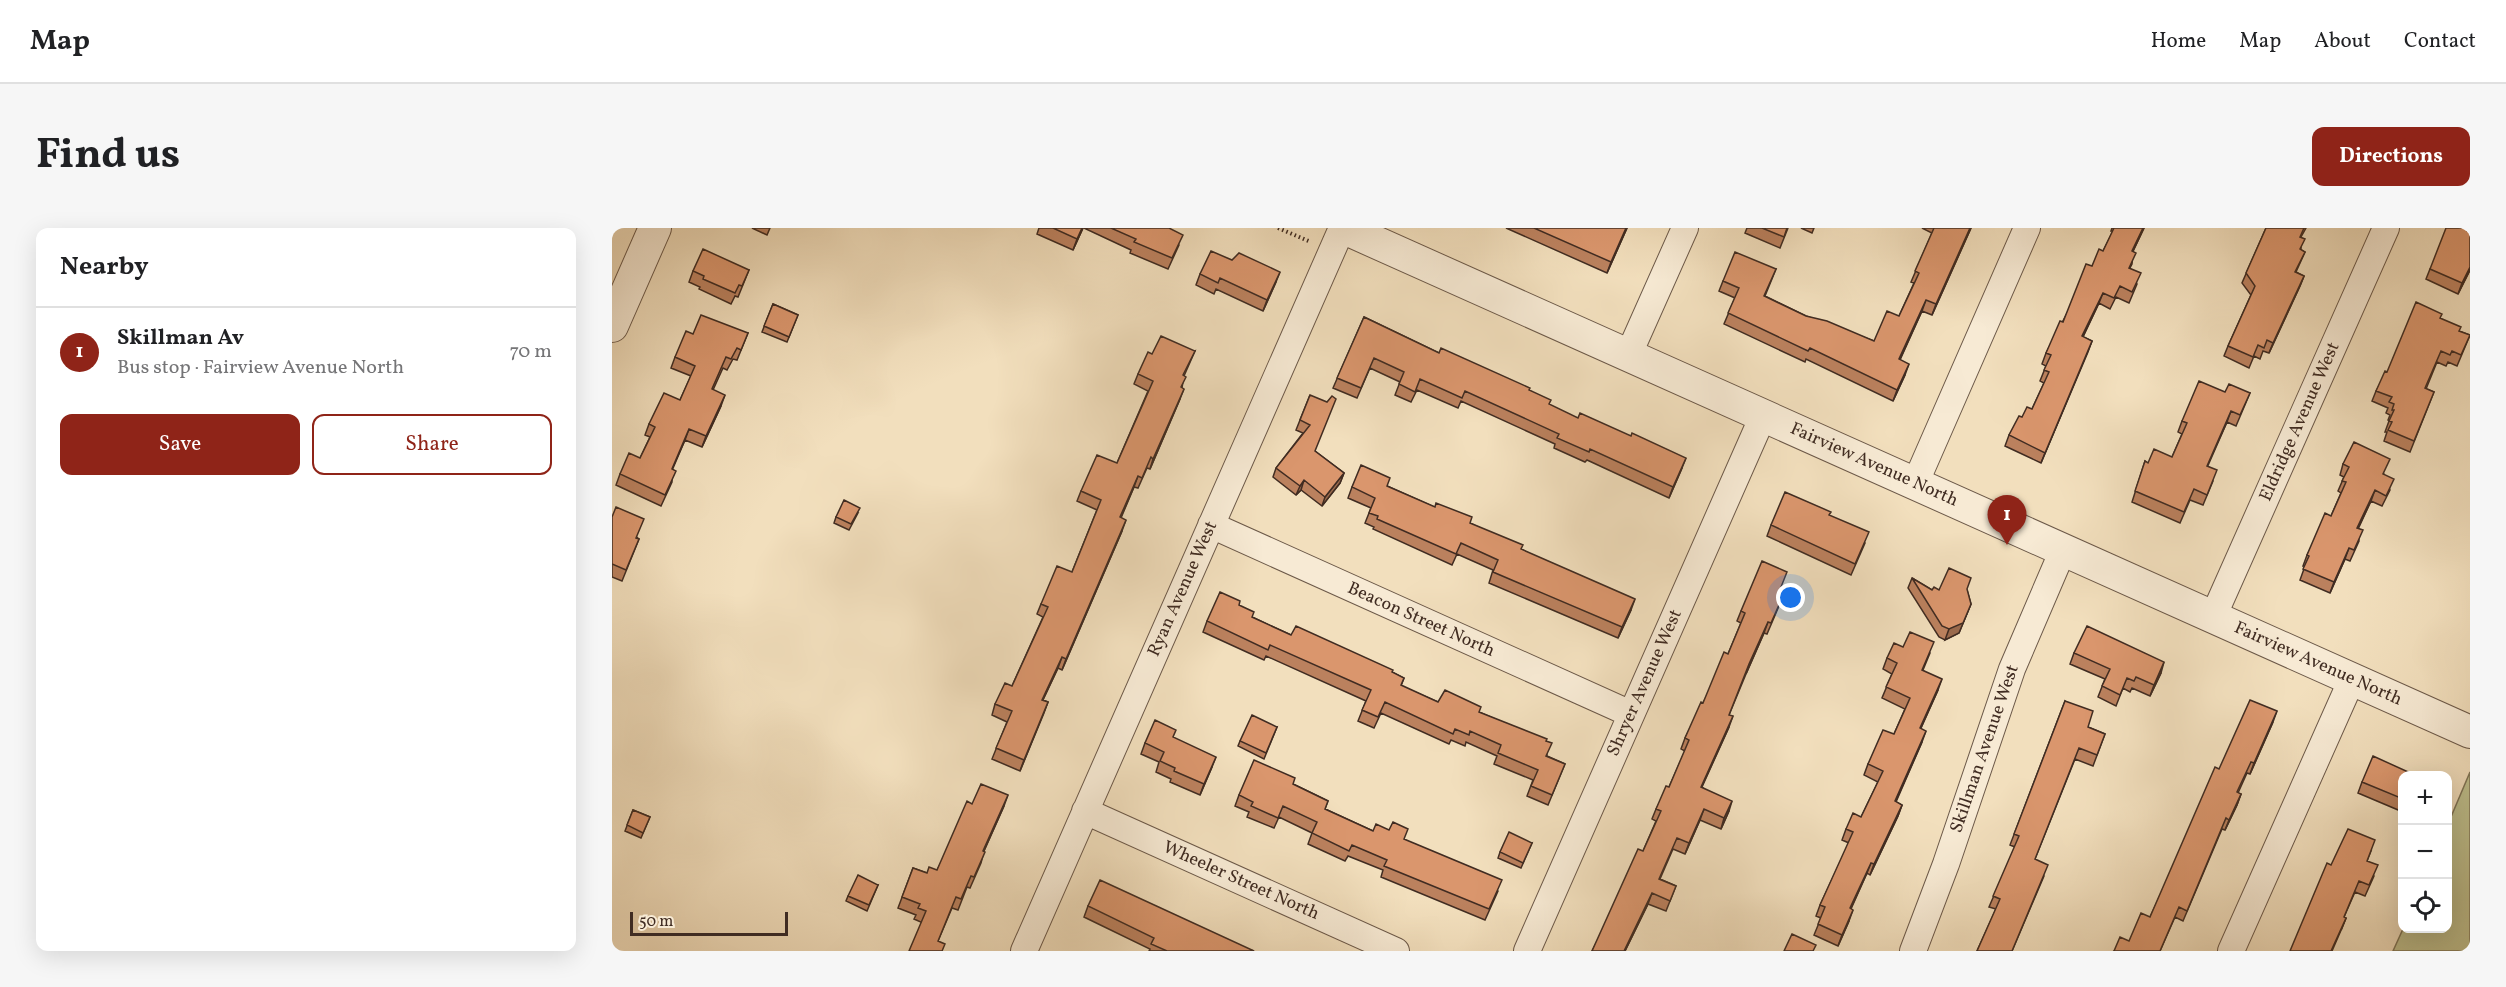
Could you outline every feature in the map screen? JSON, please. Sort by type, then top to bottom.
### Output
[{"type":"street","points":[[612,326],[656,228]]},
{"type":"street","name":"Fairview Avenue North","points":[[1343,228],[2470,732]]},
{"type":"street","name":"Ryan Avenue West","points":[[1024,951],[1343,228]]},
{"type":"street","points":[[1629,356],[1685,228]]},
{"type":"street","points":[[1915,484],[2027,228]]},
{"type":"street","name":"Eldridge Avenue West","points":[[2213,617],[2386,228]]},
{"type":"street","name":"Shryer Avenue West","points":[[1527,951],[1763,416]]},
{"type":"street","name":"Beacon Street North","points":[[1211,525],[1631,714]]},
{"type":"street","name":"Skillman Avenue West","points":[[1914,951],[1947,864],[1996,711],[2063,550]]},
{"type":"street","points":[[2230,951],[2352,679]]},
{"type":"street","name":"Wheeler Street North","points":[[1085,812],[1396,951]]},
{"type":"green space","points":[[2470,772],[2470,951],[2393,951],[2401,933],[2452,933],[2452,815]]},
{"type":"building","points":[[1053,228],[1082,228],[1077,239]]},
{"type":"building","points":[[1111,228],[1169,228],[1183,235],[1172,258],[1134,242],[1136,239]]},
{"type":"building","points":[[1534,228],[1626,228],[1611,262]]},
{"type":"building","points":[[1762,228],[1787,228],[1784,237]]},
{"type":"building","points":[[1934,228],[1970,228],[1936,304],[1926,300],[1899,359],[1909,364],[1897,390],[1810,348],[1808,351],[1728,313],[1739,288],[1723,281],[1735,252],[1776,269],[1764,296],[1806,316],[1827,321],[1874,341],[1887,311],[1899,316],[1919,273],[1915,271]]},
{"type":"building","points":[[2114,228],[2143,228],[2132,251],[2136,253],[2129,268],[2141,273],[2132,292],[2120,286],[2114,298],[2103,293],[2082,336],[2092,341],[2045,453],[2009,435],[2019,416],[2022,417],[2027,407],[2032,409],[2049,372],[2044,370],[2051,355],[2046,353],[2060,321],[2063,322],[2086,264],[2092,266],[2099,249],[2103,251]]},
{"type":"building","points":[[2266,228],[2304,228],[2300,237],[2305,239],[2300,249],[2305,252],[2295,272],[2304,276],[2273,343],[2267,340],[2264,348],[2258,345],[2253,357],[2228,346],[2255,286],[2246,273]]},
{"type":"building","points":[[2446,228],[2470,228],[2470,267],[2462,283],[2430,269]]},
{"type":"building","points":[[703,249],[749,270],[742,286],[739,285],[735,293],[703,279],[704,276],[693,271]]},
{"type":"building","points":[[1211,251],[1232,260],[1239,253],[1280,272],[1267,300],[1220,278],[1218,283],[1200,274]]},
{"type":"building","points":[[2416,302],[2442,314],[2440,318],[2461,327],[2459,331],[2470,335],[2461,355],[2452,351],[2450,355],[2441,351],[2425,388],[2434,392],[2414,441],[2388,430],[2394,410],[2392,410],[2394,404],[2389,402],[2392,397],[2376,391],[2385,371],[2387,372]]},
{"type":"building","points":[[773,304],[798,315],[789,337],[764,326]]},
{"type":"building","points":[[701,315],[748,333],[741,350],[737,348],[731,359],[726,357],[712,389],[725,395],[706,436],[689,429],[672,469],[676,471],[665,495],[620,474],[629,453],[640,458],[655,427],[649,424],[664,393],[680,400],[695,366],[675,357],[686,331],[693,334]]},
{"type":"building","points":[[1364,317],[1439,353],[1441,348],[1530,388],[1529,390],[1551,400],[1549,404],[1578,418],[1580,413],[1631,436],[1632,433],[1686,458],[1673,487],[1590,449],[1589,452],[1557,438],[1559,434],[1465,391],[1462,398],[1420,379],[1415,392],[1399,384],[1404,372],[1374,358],[1361,388],[1337,378]]},
{"type":"building","points":[[1161,336],[1195,351],[1183,375],[1186,377],[1181,387],[1184,389],[1153,459],[1151,457],[1142,478],[1138,476],[1120,517],[1126,520],[1066,659],[1062,657],[1042,700],[1048,702],[1024,760],[996,748],[1012,711],[995,704],[1005,683],[1012,686],[1048,607],[1041,604],[1057,566],[1072,572],[1101,500],[1081,491],[1097,455],[1117,463],[1153,381],[1138,374],[1148,352],[1152,354]]},
{"type":"building","points":[[2199,381],[2225,392],[2229,384],[2250,393],[2240,415],[2231,411],[2207,466],[2217,470],[2207,495],[2194,489],[2184,512],[2135,491],[2145,461],[2148,463],[2154,449],[2172,457],[2187,423],[2182,421]]},
{"type":"building","points":[[1310,395],[1327,402],[1332,396],[1336,399],[1315,451],[1344,473],[1325,497],[1304,480],[1300,486],[1276,468],[1310,425],[1300,420]]},
{"type":"building","points":[[2354,442],[2390,459],[2383,474],[2394,479],[2386,496],[2375,490],[2357,528],[2363,530],[2354,550],[2349,548],[2334,582],[2303,569],[2325,513],[2331,516],[2346,482],[2342,481],[2349,467],[2343,464]]},
{"type":"building","points":[[1361,465],[1390,478],[1387,486],[1435,507],[1436,503],[1472,517],[1470,523],[1523,545],[1521,549],[1635,599],[1622,627],[1493,572],[1498,560],[1461,543],[1456,554],[1377,519],[1378,516],[1369,513],[1375,498],[1352,487]]},
{"type":"building","points":[[1785,492],[1831,512],[1829,515],[1869,532],[1855,564],[1771,525]]},
{"type":"building","points":[[844,500],[860,508],[851,524],[836,517]]},
{"type":"building","points":[[616,507],[644,519],[636,538],[639,539],[626,570],[612,564],[612,517]]},
{"type":"building","points":[[1762,561],[1787,572],[1781,587],[1786,589],[1749,664],[1729,715],[1733,716],[1701,787],[1732,801],[1724,818],[1704,809],[1689,843],[1677,838],[1659,879],[1676,886],[1670,901],[1652,893],[1624,951],[1592,951],[1638,849],[1643,851],[1661,811],[1656,809],[1666,786],[1669,787],[1689,740],[1685,738],[1701,702],[1703,703],[1724,652],[1728,654],[1745,613],[1741,611]]},
{"type":"building","points":[[1949,568],[1971,578],[1967,589],[1971,604],[1963,623],[1949,629],[1942,626],[1912,578],[1932,590],[1934,587],[1939,590]]},
{"type":"building","points":[[1220,592],[1240,601],[1239,605],[1254,612],[1252,617],[1291,635],[1296,626],[1393,670],[1392,672],[1404,678],[1401,685],[1438,702],[1445,690],[1481,707],[1479,712],[1547,739],[1546,741],[1552,743],[1546,756],[1565,764],[1552,795],[1531,786],[1538,770],[1498,753],[1501,745],[1470,731],[1469,735],[1455,729],[1453,734],[1385,702],[1378,717],[1362,710],[1371,690],[1270,645],[1268,650],[1207,621]]},
{"type":"building","points":[[2087,626],[2164,662],[2154,685],[2136,677],[2134,681],[2127,678],[2120,695],[2102,686],[2110,669],[2074,653]]},
{"type":"building","points":[[1910,632],[1934,642],[1922,670],[1942,679],[1920,728],[1926,731],[1895,801],[1902,805],[1850,908],[1853,910],[1842,935],[1818,924],[1825,907],[1820,905],[1853,832],[1846,829],[1853,813],[1861,817],[1883,771],[1868,764],[1883,730],[1894,734],[1910,698],[1886,687],[1897,663],[1887,658],[1894,643],[1903,647]]},
{"type":"building","points":[[2250,700],[2277,711],[2254,763],[2251,762],[2237,792],[2241,794],[2229,820],[2226,818],[2187,911],[2179,907],[2160,951],[2114,951],[2120,937],[2129,941],[2141,913],[2150,917],[2215,767],[2219,769]]},
{"type":"building","points":[[2065,701],[2093,711],[2088,727],[2105,734],[2097,755],[2079,748],[2035,859],[2048,865],[2012,951],[1977,951],[2000,899],[1993,896],[2019,836],[2014,834]]},
{"type":"building","points":[[1252,715],[1277,727],[1266,753],[1240,741]]},
{"type":"building","points":[[1155,720],[1176,730],[1173,737],[1216,757],[1204,784],[1174,771],[1175,768],[1160,761],[1164,752],[1145,743]]},
{"type":"building","points":[[2373,756],[2406,771],[2398,771],[2398,797],[2362,782]]},
{"type":"building","points":[[1254,760],[1295,778],[1293,784],[1328,801],[1325,809],[1373,831],[1376,824],[1389,830],[1393,822],[1408,829],[1404,839],[1502,880],[1489,909],[1384,866],[1387,860],[1352,845],[1349,851],[1312,833],[1317,822],[1283,806],[1278,818],[1251,806],[1253,802],[1239,795]]},
{"type":"building","points":[[981,784],[1008,795],[983,851],[985,852],[961,899],[956,897],[938,941],[945,944],[942,951],[909,951],[926,911],[918,908],[920,904],[902,897],[913,868],[927,873],[929,867],[937,870],[967,801],[972,804]]},
{"type":"building","points":[[633,810],[650,817],[643,833],[627,825]]},
{"type":"building","points":[[2348,829],[2375,840],[2367,861],[2378,865],[2369,885],[2359,881],[2331,951],[2290,951],[2327,863],[2331,865]]},
{"type":"building","points":[[1509,832],[1532,843],[1523,863],[1500,852]]},
{"type":"building","points":[[858,875],[878,885],[869,905],[848,896]]},
{"type":"building","points":[[1100,880],[1254,951],[1167,951],[1151,944],[1154,938],[1088,906]]},
{"type":"building","points":[[1792,934],[1816,945],[1813,951],[1784,951]]},
{"type":"place","name":"Skillman Av","points":[[2007,545]]}]
